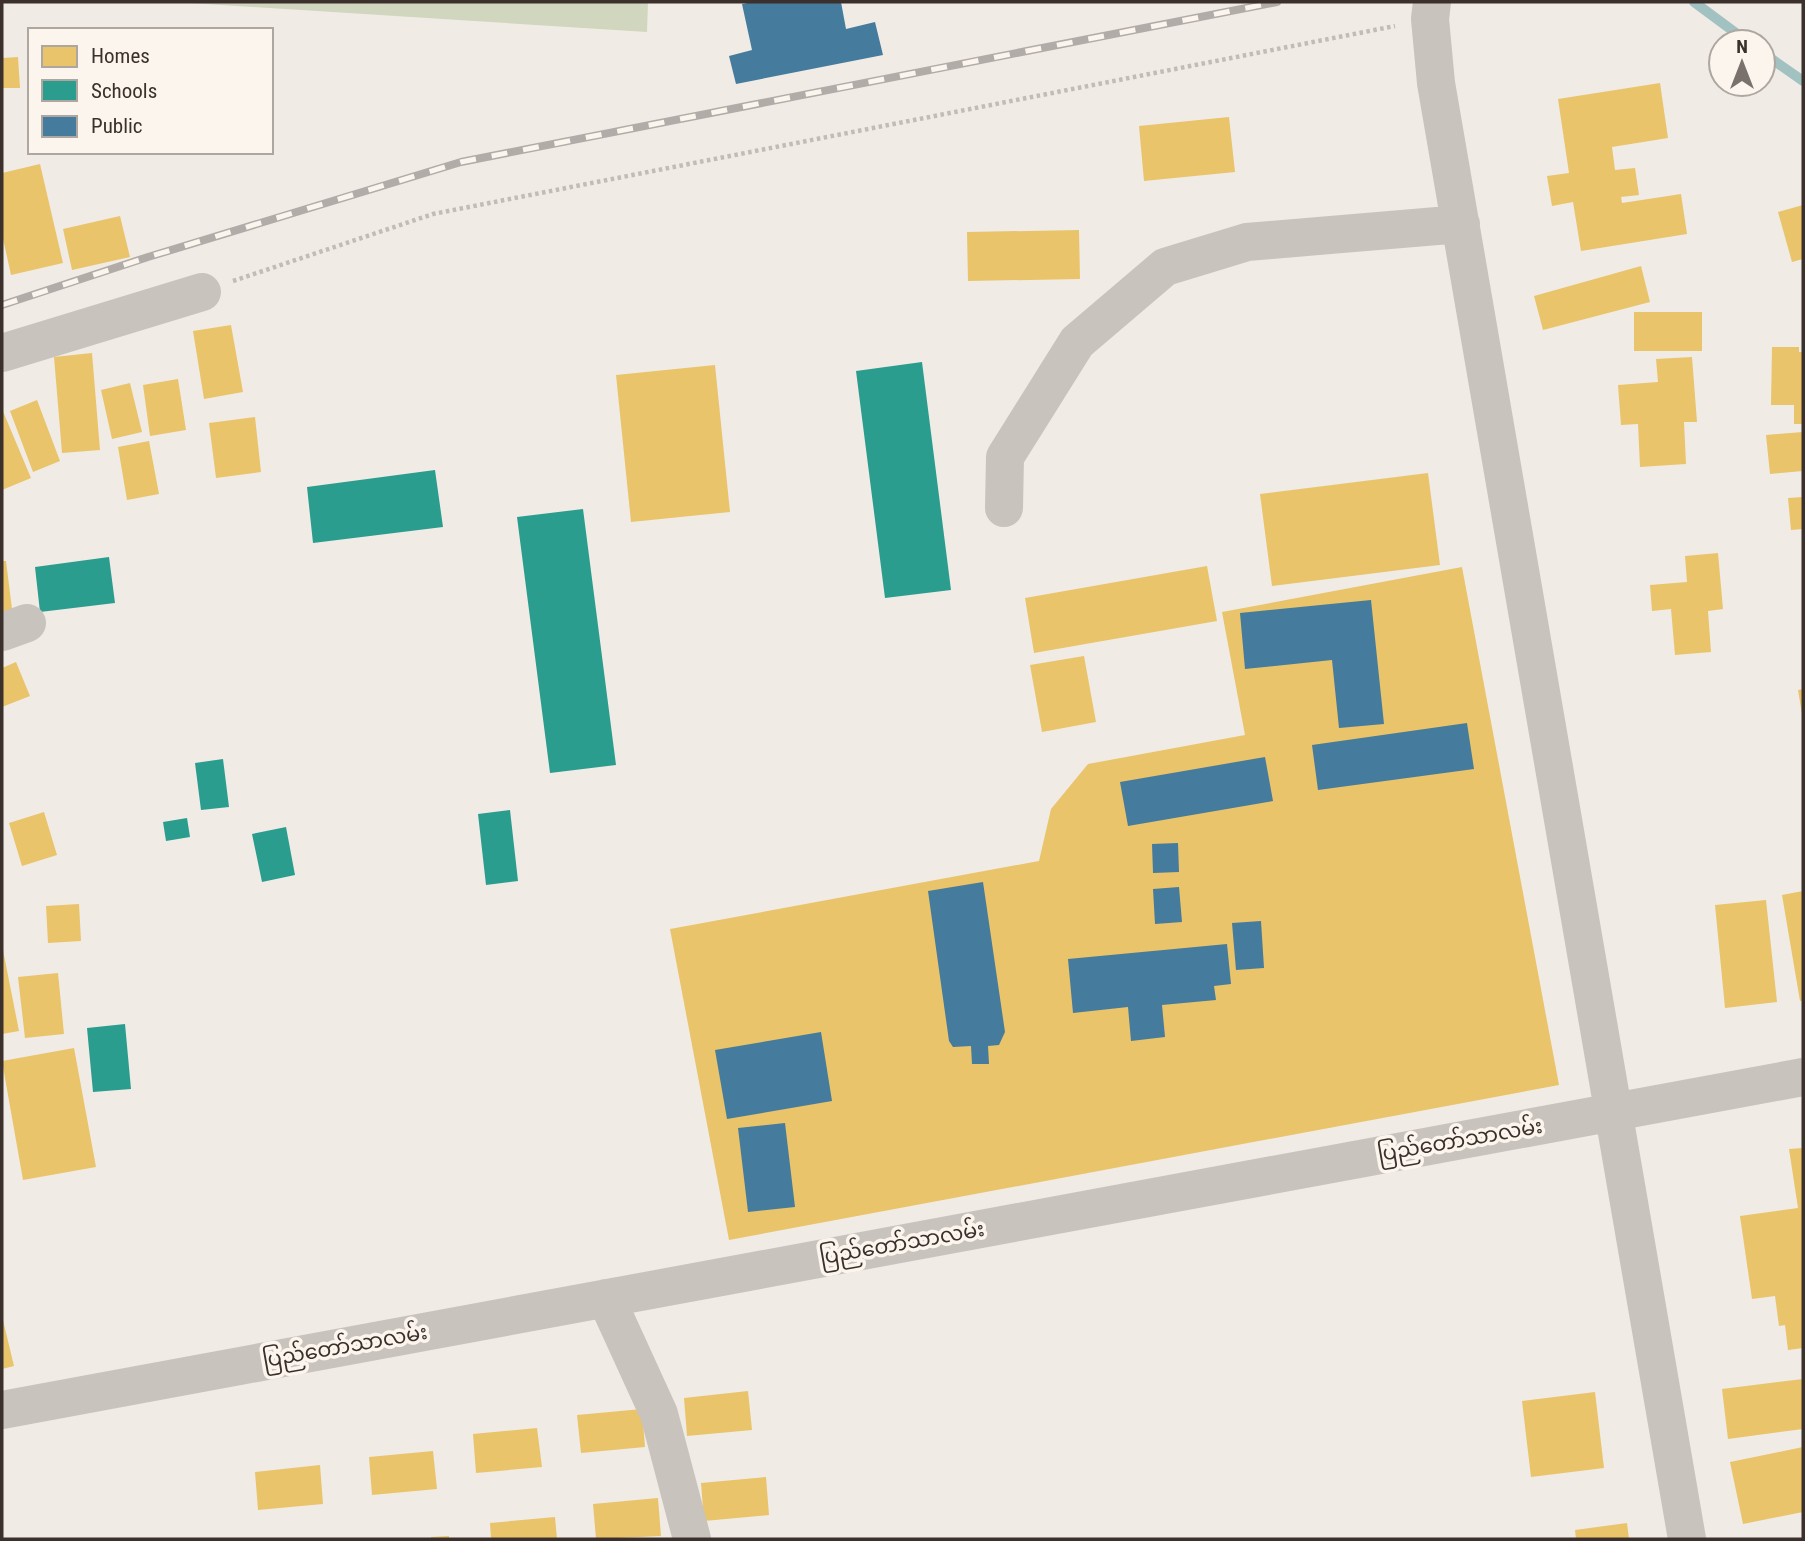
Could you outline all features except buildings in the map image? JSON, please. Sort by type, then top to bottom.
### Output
[{"type":"street","points":[[1431,10],[1436,83],[1687,1539]]},
{"type":"street","points":[[1004,509],[1005,457],[1077,342],[1165,267],[1247,242],[1461,224]]},
{"type":"street","points":[[2,353],[202,292]]},
{"type":"street","name":"ပြည်တော်သာလမ်း","points":[[2,1410],[1803,1077]]},
{"type":"street","points":[[606,1298],[659,1414],[692,1539]]},
{"type":"path","points":[[202,292],[433,214],[1431,10]]},
{"type":"green space","points":[[175,2],[648,2],[647,32]]},
{"type":"waterway","points":[[1694,2],[1729,28]]},
{"type":"waterway","points":[[1777,63],[1803,81]]},
{"type":"railway","points":[[2,305],[148,257],[461,162],[1277,2]]}]
